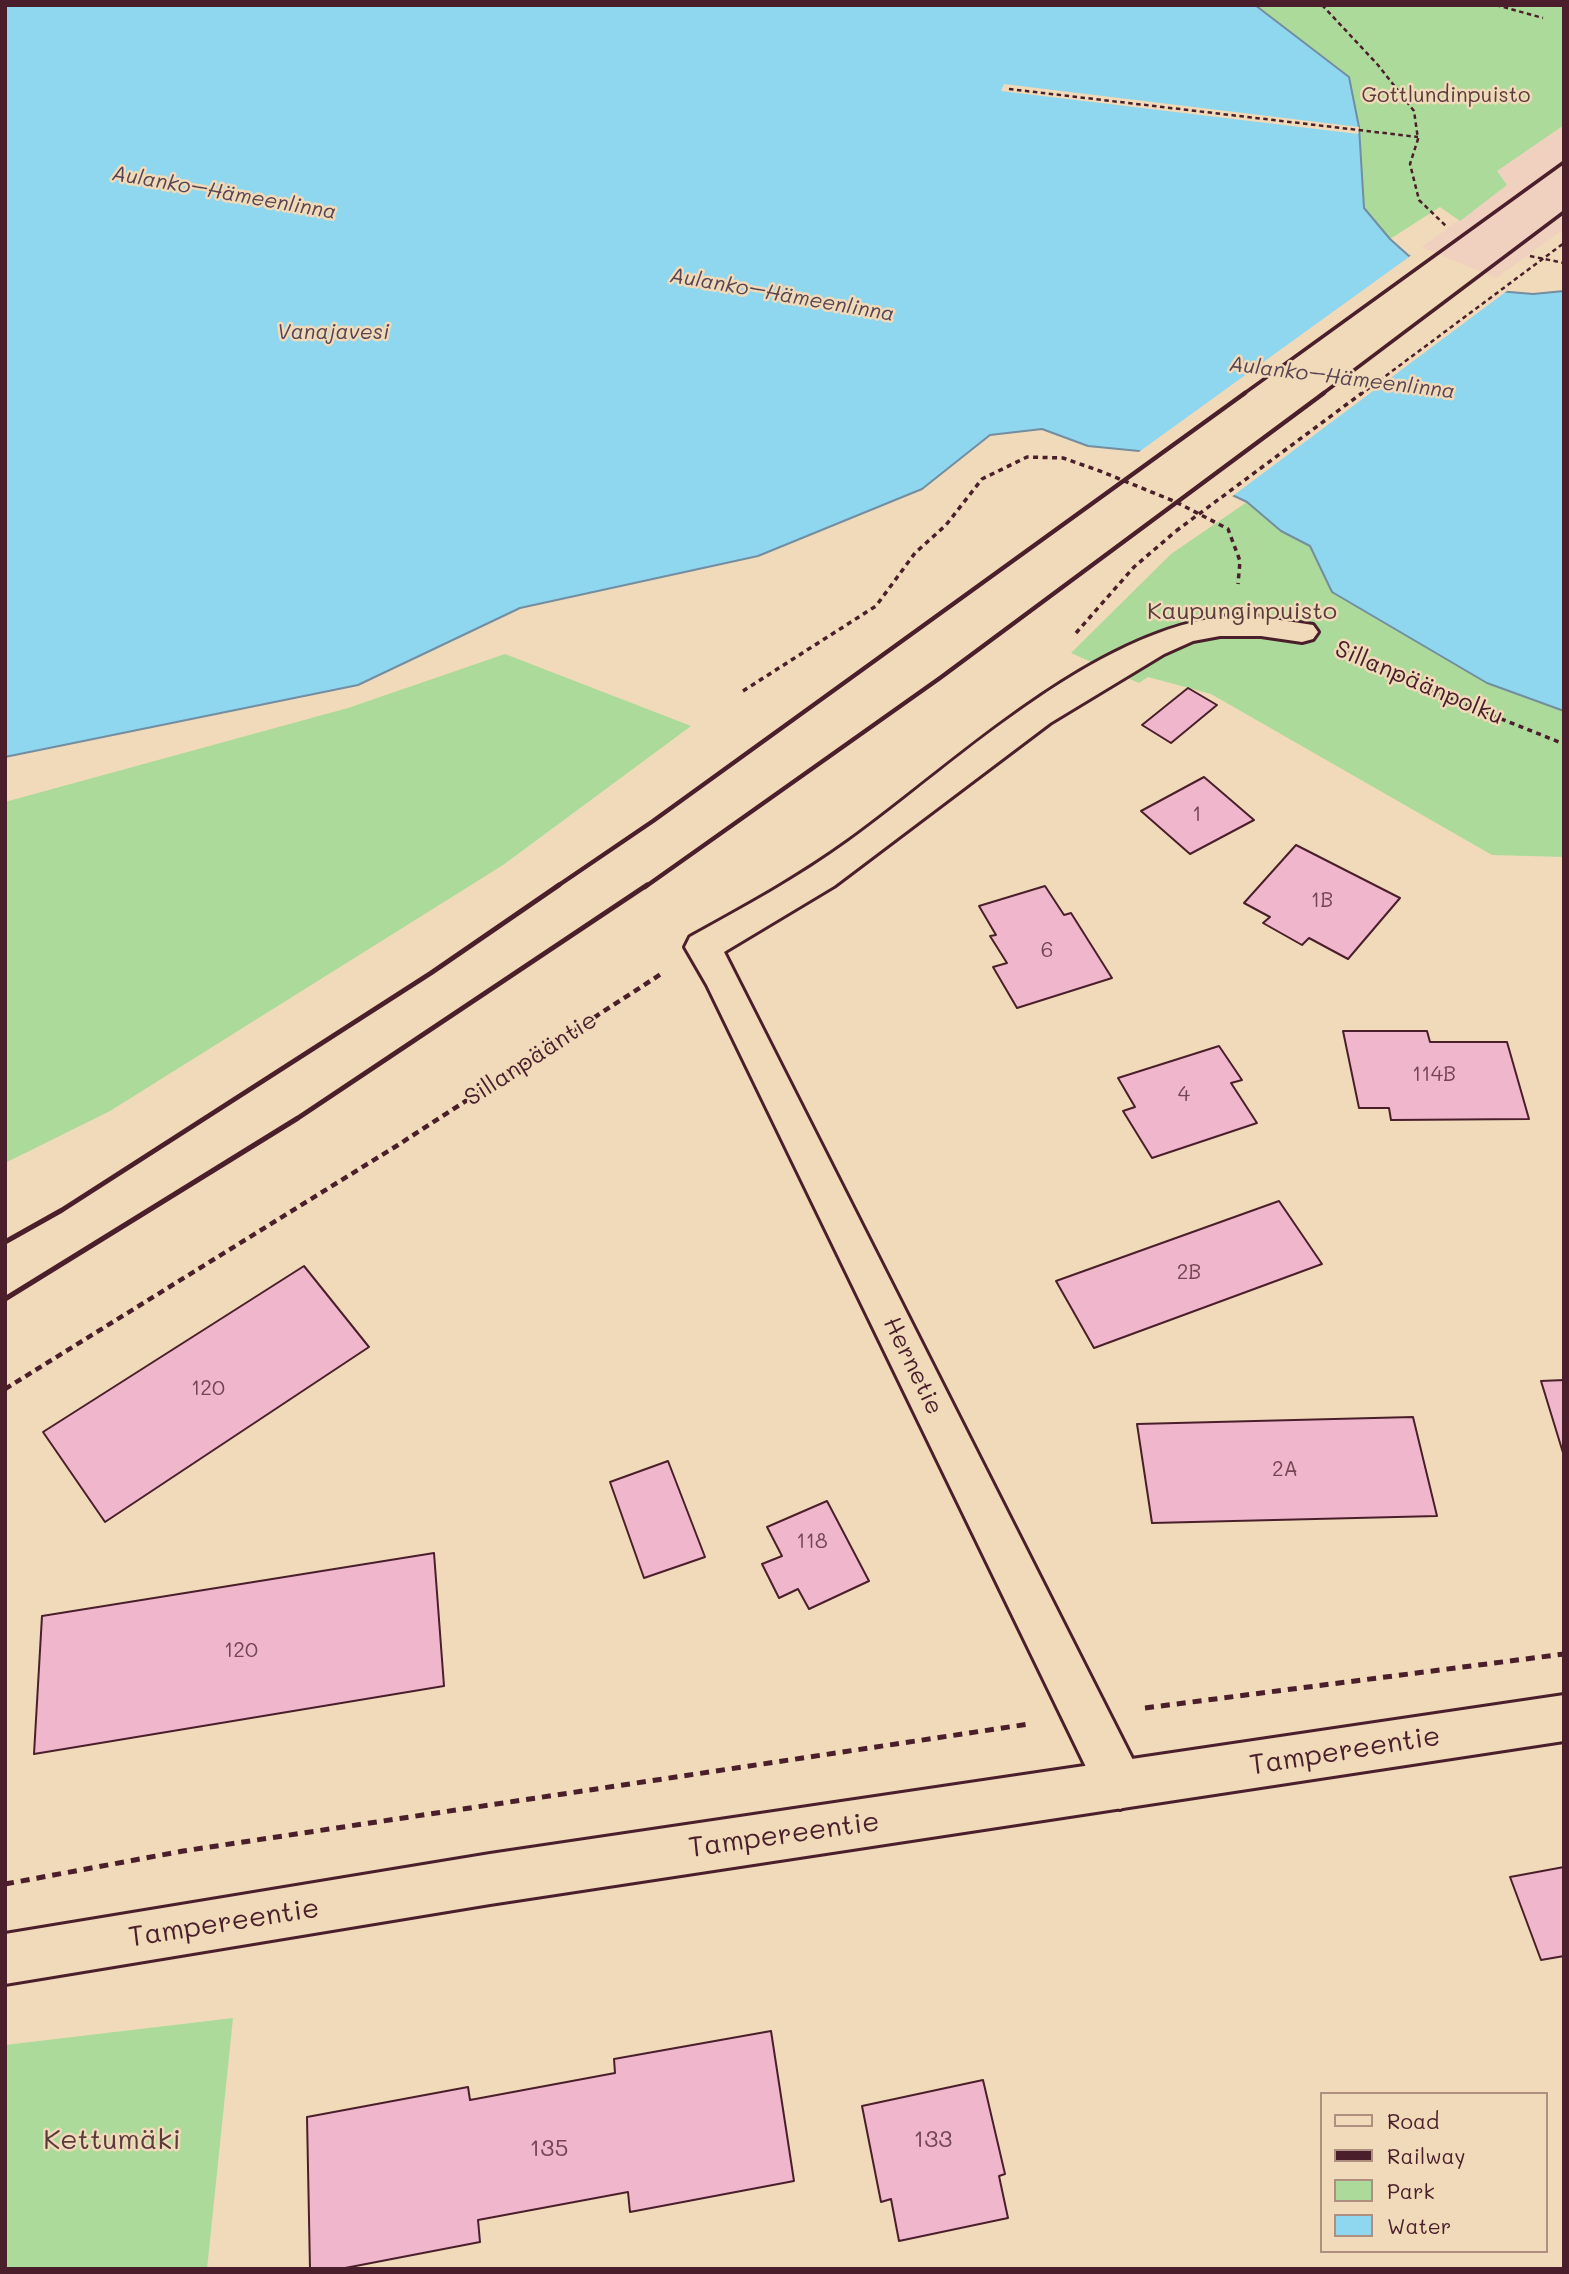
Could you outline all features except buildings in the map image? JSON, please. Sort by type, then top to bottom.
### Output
[{"type":"street","points":[[703,947],[822,877],[1044,711],[1087,682],[1147,649],[1190,631],[1234,625],[1272,625],[1302,632]]},
{"type":"street","name":"Hernetie","points":[[703,947],[723,981],[1119,1785]]},
{"type":"street","name":"Tampereentie","points":[[5,1959],[490,1879],[1564,1718]]},
{"type":"path","points":[[1322,5],[1378,65],[1414,111],[1418,137],[1410,164],[1419,200],[1446,226]]},
{"type":"path","points":[[1496,5],[1543,18]]},
{"type":"path","points":[[1009,89],[1418,137]]},
{"type":"path","points":[[1074,635],[1133,567],[1176,531],[1564,243]]},
{"type":"path","points":[[1530,256],[1564,263]]},
{"type":"path","points":[[743,691],[832,637],[876,606],[915,553],[946,526],[982,479],[1027,457],[1063,458],[1175,502],[1228,530],[1240,561],[1234,625]]},
{"type":"path","name":"Sillanpäänpolku","points":[[1302,632],[1424,688],[1564,744]]},
{"type":"path","name":"Sillanpääntie","points":[[5,1389],[398,1145],[703,947]]},
{"type":"path","points":[[5,1884],[183,1851],[1085,1716],[1564,1654]]},
{"type":"shaded area","points":[[1564,125],[1564,229],[1496,278],[1422,247],[1507,185],[1496,171]]},
{"type":"green space","name":"Gottlundinpuisto","points":[[1255,5],[1564,5],[1564,125],[1497,171],[1507,185],[1460,221],[1440,207],[1390,239],[1363,208],[1358,134],[1349,77]]},
{"type":"green space","name":"Kaupunginpuisto","points":[[1247,502],[1281,531],[1310,546],[1332,592],[1487,683],[1564,711],[1564,857],[1492,855],[1211,694],[1148,677],[1139,683],[1071,653],[1171,554]]},
{"type":"green space","points":[[505,654],[691,726],[503,865],[110,1111],[5,1163],[5,802],[348,708]]},
{"type":"green space","name":"Kettumäki","points":[[233,2018],[207,2269],[5,2269],[5,2045]]},
{"type":"water","name":"Vanajavesi","points":[[5,5],[1255,5],[1349,77],[1359,127],[1364,208],[1390,239],[1409,256],[1486,290],[1533,294],[1564,291],[1564,711],[1487,683],[1332,592],[1310,546],[1281,531],[1247,502],[1139,451],[1088,446],[1042,429],[990,435],[922,489],[758,556],[520,608],[358,685],[5,757]]},
{"type":"pier","points":[[1004,84],[1359,127],[1359,130],[1358,134],[1001,91]]},
{"type":"pier","points":[[1413,254],[1487,286],[1511,288],[1230,498],[1136,454]]},
{"type":"railway","points":[[1242,395],[1564,162]]},
{"type":"railway","points":[[1321,395],[1564,212]]},
{"type":"railway","points":[[556,887],[653,821],[1245,393]]},
{"type":"railway","points":[[645,887],[940,678],[1324,393]]},
{"type":"railway","points":[[5,1242],[62,1210],[431,973],[559,885]]},
{"type":"railway","points":[[5,1299],[298,1118],[647,885]]},
{"type":"water label","name":"Aulanko–Hämeenlinna","points":[[224,193]]},
{"type":"water label","name":"Aulanko–Hämeenlinna","points":[[782,295]]},
{"type":"water label","name":"Aulanko–Hämeenlinna","points":[[1342,378]]}]
